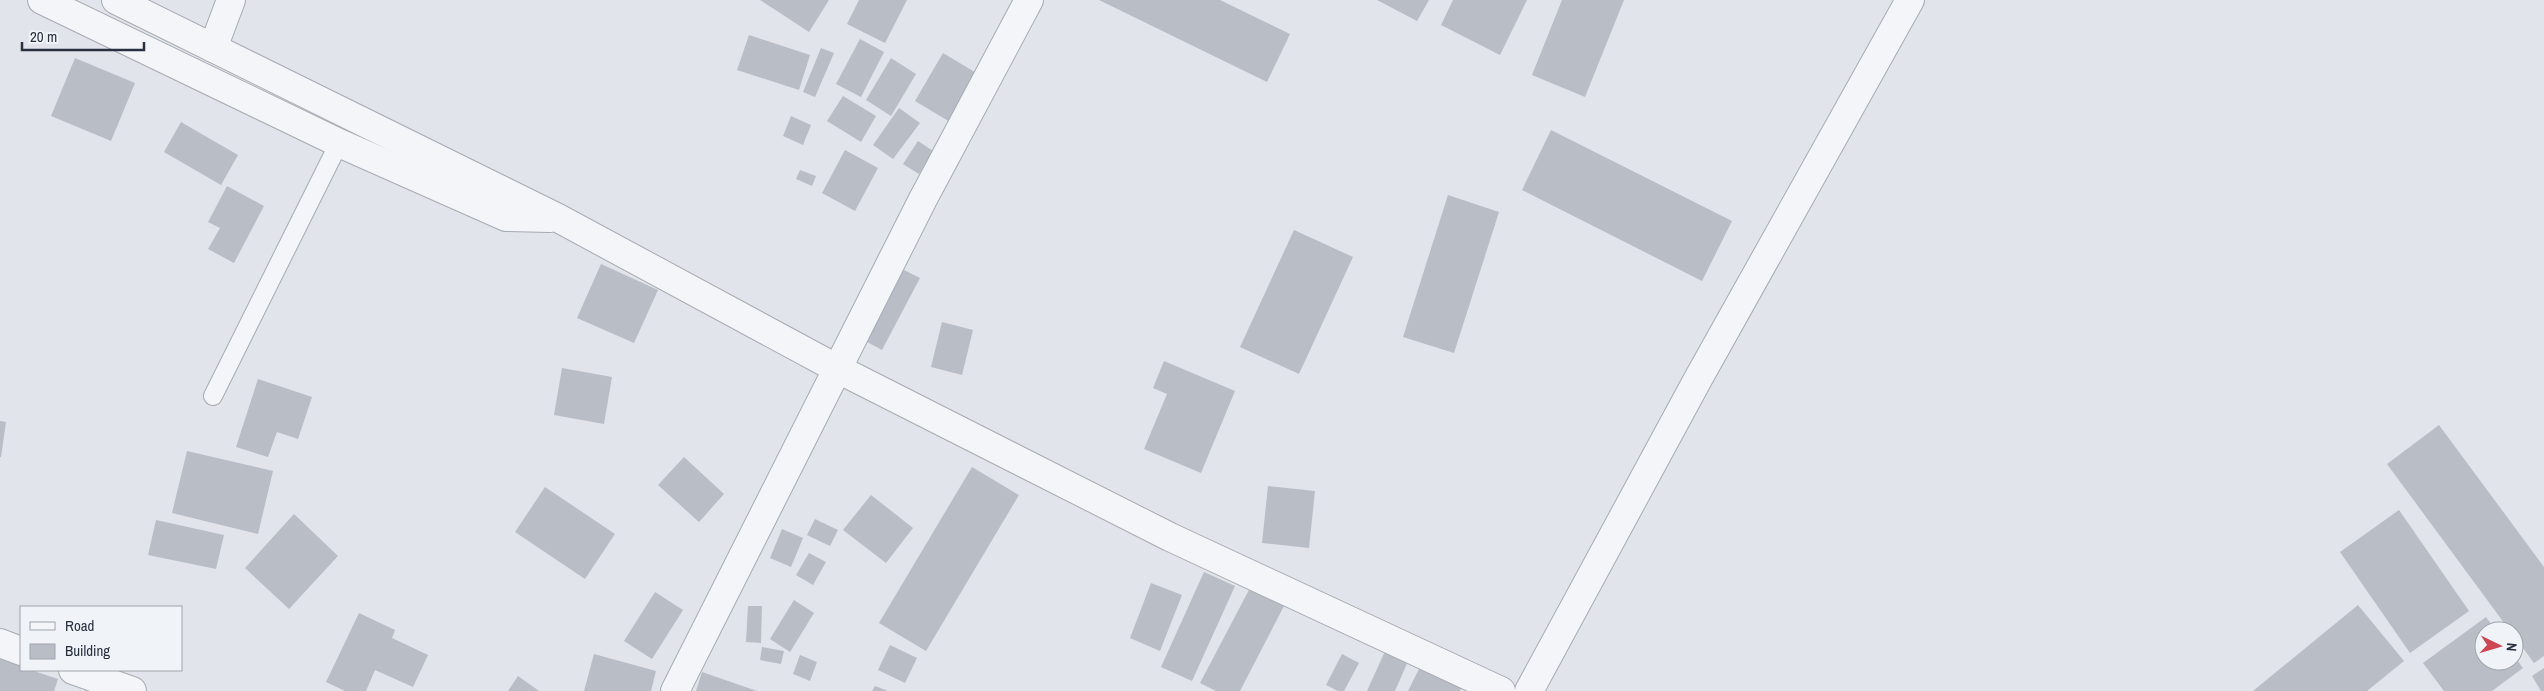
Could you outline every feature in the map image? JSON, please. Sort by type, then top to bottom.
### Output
[{"type":"street","points":[[42,0],[339,143],[506,217],[558,218]]},
{"type":"street","points":[[116,0],[558,218],[836,368],[1170,537],[1501,691]]},
{"type":"street","points":[[213,48],[231,0]]},
{"type":"street","points":[[674,691],[922,199],[1030,0]]},
{"type":"street","points":[[1529,691],[1712,353],[1910,0]]},
{"type":"street","points":[[0,643],[20,651]]},
{"type":"street","points":[[77,671],[132,691]]},
{"type":"lane","points":[[213,396],[339,143]]},
{"type":"building","points":[[760,0],[829,0],[809,32]]},
{"type":"building","points":[[859,0],[907,0],[885,43],[847,24]]},
{"type":"building","points":[[1099,0],[1220,0],[1290,34],[1267,82]]},
{"type":"building","points":[[1377,0],[1429,0],[1417,21]]},
{"type":"building","points":[[1453,0],[1527,0],[1500,55],[1441,25]]},
{"type":"building","points":[[1562,0],[1624,0],[1585,97],[1532,75]]},
{"type":"building","points":[[749,35],[810,55],[799,90],[737,70]]},
{"type":"building","points":[[860,39],[884,52],[861,97],[836,84]]},
{"type":"building","points":[[821,48],[834,53],[815,97],[803,92]]},
{"type":"building","points":[[943,53],[978,74],[950,122],[915,101]]},
{"type":"building","points":[[75,58],[135,83],[111,141],[51,116]]},
{"type":"building","points":[[891,58],[916,74],[891,116],[866,100]]},
{"type":"building","points":[[843,96],[876,116],[861,142],[827,121]]},
{"type":"building","points":[[899,108],[920,123],[893,159],[873,145]]},
{"type":"building","points":[[791,116],[811,125],[803,145],[783,136]]},
{"type":"building","points":[[181,122],[238,155],[221,185],[164,152]]},
{"type":"building","points":[[1551,130],[1732,221],[1702,281],[1522,190]]},
{"type":"building","points":[[918,141],[933,151],[919,174],[903,164]]},
{"type":"building","points":[[845,150],[878,168],[855,211],[822,193]]},
{"type":"building","points":[[800,170],[816,176],[812,186],[796,179]]},
{"type":"building","points":[[227,186],[264,206],[234,263],[208,249],[220,228],[208,222]]},
{"type":"building","points":[[1448,195],[1499,212],[1454,353],[1403,337]]},
{"type":"building","points":[[1294,230],[1353,257],[1299,374],[1240,347]]},
{"type":"building","points":[[601,264],[658,290],[634,343],[577,318]]},
{"type":"building","points":[[896,266],[920,278],[882,350],[858,337]]},
{"type":"building","points":[[942,322],[973,330],[962,375],[931,367]]},
{"type":"building","points":[[1164,361],[1235,391],[1201,473],[1144,449],[1167,394],[1153,388]]},
{"type":"building","points":[[562,368],[612,377],[604,424],[554,415]]},
{"type":"building","points":[[258,379],[312,397],[298,439],[277,432],[268,457],[236,447]]},
{"type":"building","points":[[0,421],[6,422],[1,457],[0,457]]},
{"type":"building","points":[[2439,425],[2544,567],[2544,656],[2534,663],[2524,650],[2524,621],[2503,621],[2387,464]]},
{"type":"building","points":[[187,451],[273,471],[258,534],[172,513]]},
{"type":"building","points":[[684,457],[724,494],[699,522],[658,485]]},
{"type":"building","points":[[972,467],[1019,495],[926,651],[879,623]]},
{"type":"building","points":[[1268,486],[1315,491],[1309,548],[1262,543]]},
{"type":"building","points":[[545,487],[615,534],[585,579],[515,532]]},
{"type":"building","points":[[871,495],[913,528],[886,563],[843,530]]},
{"type":"building","points":[[2399,510],[2469,611],[2410,653],[2340,552]]},
{"type":"building","points":[[294,514],[338,556],[289,609],[245,568]]},
{"type":"building","points":[[815,519],[838,530],[830,546],[807,535]]},
{"type":"building","points":[[156,520],[224,535],[216,569],[148,555]]},
{"type":"building","points":[[782,529],[803,538],[791,567],[770,558]]},
{"type":"building","points":[[809,553],[826,562],[813,585],[796,575]]},
{"type":"building","points":[[1204,572],[1235,586],[1192,681],[1161,667]]},
{"type":"building","points":[[1151,583],[1182,595],[1160,651],[1130,638]]},
{"type":"building","points":[[1250,588],[1284,606],[1240,691],[1216,691],[1200,683]]},
{"type":"building","points":[[655,592],[683,610],[652,659],[624,641]]},
{"type":"building","points":[[794,600],[814,613],[790,652],[770,639]]},
{"type":"building","points":[[2358,605],[2404,661],[2367,691],[2253,691]]},
{"type":"building","points":[[748,606],[762,606],[761,643],[746,642]]},
{"type":"building","points":[[359,613],[395,630],[392,638],[428,655],[413,687],[375,670],[366,691],[345,691],[326,682]]},
{"type":"building","points":[[2486,617],[2489,621],[2481,621]]},
{"type":"building","points":[[2474,626],[2474,671],[2519,671],[2492,691],[2444,691],[2423,663]]},
{"type":"building","points":[[890,645],[917,658],[905,683],[878,670]]},
{"type":"building","points":[[762,647],[784,651],[781,664],[760,660]]},
{"type":"building","points":[[1386,649],[1409,659],[1395,691],[1367,691]]},
{"type":"building","points":[[594,654],[656,671],[651,691],[584,691]]},
{"type":"building","points":[[1342,654],[1359,663],[1344,691],[1338,691],[1326,685]]},
{"type":"building","points":[[800,655],[817,662],[810,681],[793,674]]},
{"type":"building","points":[[0,659],[20,666],[20,671],[34,671],[58,679],[54,691],[0,691]]},
{"type":"building","points":[[1422,663],[1463,684],[1460,691],[1408,691]]},
{"type":"building","points":[[2544,668],[2544,691],[2541,691],[2532,676]]},
{"type":"building","points":[[702,672],[757,691],[696,691]]},
{"type":"building","points":[[518,676],[539,691],[508,691]]},
{"type":"building","points":[[875,686],[888,691],[872,691]]}]
